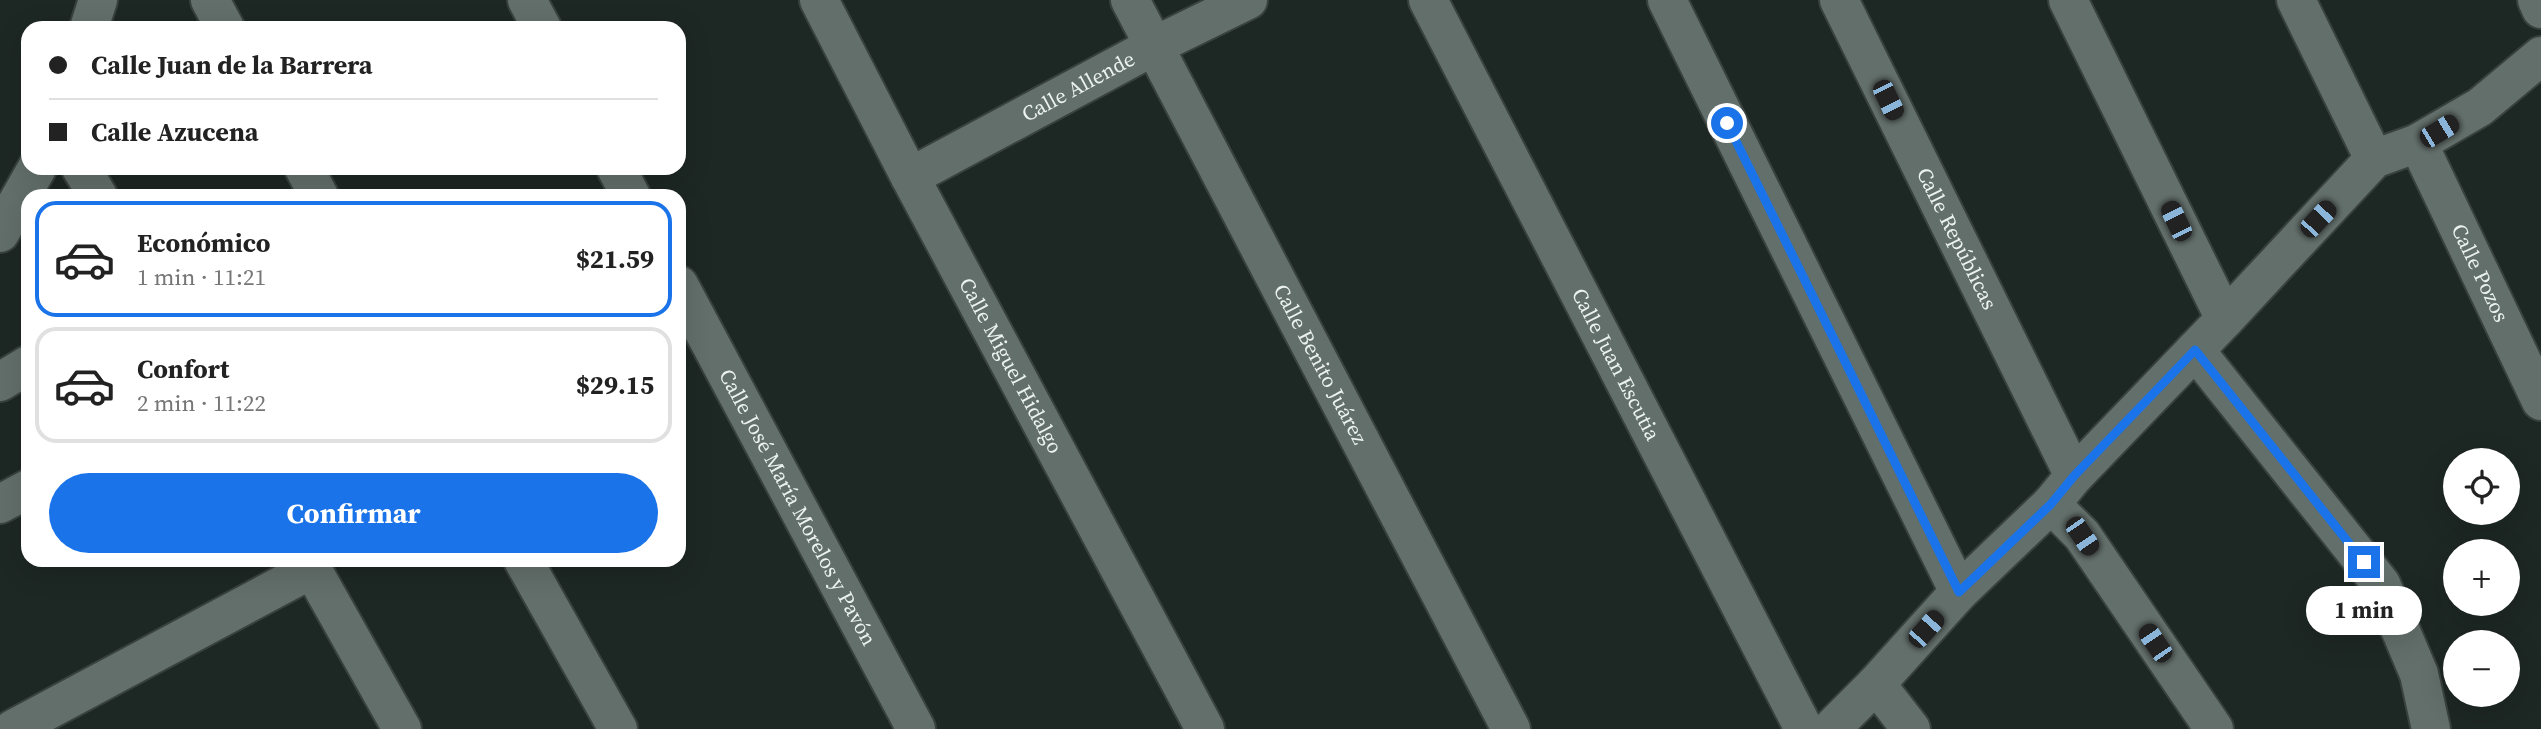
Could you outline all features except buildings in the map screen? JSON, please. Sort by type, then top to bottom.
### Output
[{"type":"street","points":[[91,21],[98,0]]},
{"type":"street","points":[[210,0],[221,21]]},
{"type":"street","points":[[527,0],[538,21]]},
{"type":"street","name":"Calle Miguel Hidalgo","points":[[819,0],[909,177],[1205,729]]},
{"type":"street","name":"Calle Benito Juárez","points":[[1130,0],[1511,729]]},
{"type":"street","name":"Calle Allende","points":[[909,177],[1154,46],[1248,0]]},
{"type":"street","name":"Calle Juan Escutia","points":[[1428,0],[1804,729]]},
{"type":"street","points":[[1667,0],[1959,592]]},
{"type":"street","name":"Calle Repúblicas","points":[[1839,0],[2082,536],[2214,729]]},
{"type":"street","points":[[2067,0],[2225,319]]},
{"type":"street","points":[[2295,0],[2374,159]]},
{"type":"street","points":[[2537,0],[2541,9]]},
{"type":"street","points":[[1831,729],[1876,684],[1959,592],[2062,490],[2225,319],[2374,159],[2418,143],[2480,107],[2541,56]]},
{"type":"street","name":"Calle Pozos","points":[[2418,143],[2541,401]]},
{"type":"street","points":[[0,233],[21,196]]},
{"type":"street","name":"Calle José María Morelos y Pavón","points":[[686,298],[916,729]]},
{"type":"street","points":[[2195,350],[2381,584],[2419,674],[2431,729]]},
{"type":"street","points":[[0,382],[21,369]]},
{"type":"street","points":[[0,504],[21,493]]},
{"type":"street","points":[[13,729],[306,567]]},
{"type":"street","points":[[311,567],[402,729]]},
{"type":"street","points":[[527,567],[618,729]]},
{"type":"street","points":[[1876,684],[1911,729]]},
{"type":"route","points":[[1727,123],[1959,592],[2051,504],[2074,476],[2195,350],[2364,562]]}]
